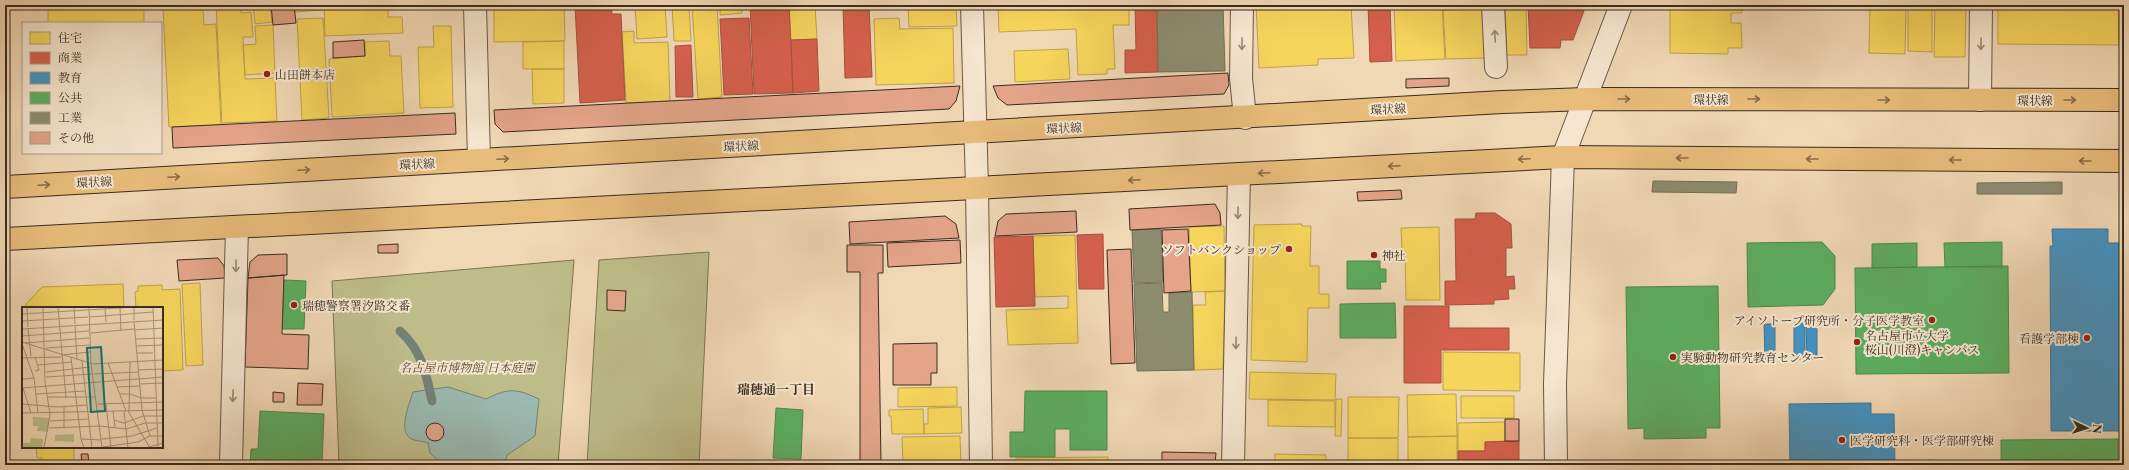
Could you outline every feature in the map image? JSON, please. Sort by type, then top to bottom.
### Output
[{"type":"main road","name":"環状線","points":[[5,187],[1245,118],[1502,102],[1585,99],[2124,100]]},
{"type":"main road","points":[[5,239],[1563,157],[2124,162]]},
{"type":"street","points":[[475,5],[479,160]]},
{"type":"street","points":[[972,5],[977,188],[981,465]]},
{"type":"street","points":[[1242,5],[1241,78],[1245,118]]},
{"type":"street","points":[[1493,5],[1496,67]]},
{"type":"street","points":[[1556,465],[1555,384],[1563,157],[1621,5]]},
{"type":"street","points":[[1980,100],[1981,5]]},
{"type":"street","points":[[1233,465],[1239,174]]},
{"type":"street","points":[[232,465],[237,227]]},
{"type":"green space","points":[[709,252],[699,465],[587,465],[599,260]]},
{"type":"green space","name":"名古屋市博物館 日本庭園","points":[[574,260],[558,465],[339,465],[332,281]]},
{"type":"water","points":[[448,387],[486,399],[506,391],[518,391],[539,399],[535,436],[507,455],[505,462],[501,465],[443,465],[430,453],[428,443],[410,438],[405,429],[405,423],[413,392]]},
{"type":"building: 住宅","points":[[48,5],[144,5],[144,22],[48,22]]},
{"type":"building: 住宅","points":[[216,5],[241,5],[241,13],[251,12],[253,37],[243,37],[245,79],[275,78],[277,121],[222,123]]},
{"type":"building: 住宅","points":[[253,5],[270,5],[272,22],[255,24]]},
{"type":"building: 住宅","points":[[295,5],[322,5],[322,10],[295,12]]},
{"type":"building: 住宅","points":[[324,5],[388,5],[388,17],[402,17],[403,33],[325,36]]},
{"type":"building: 住宅","points":[[494,5],[564,5],[565,41],[494,42]]},
{"type":"building: 住宅","points":[[635,5],[665,5],[667,37],[637,39]]},
{"type":"building: 住宅","points":[[672,5],[689,5],[691,41],[674,41]]},
{"type":"building: 住宅","points":[[692,5],[717,5],[722,97],[698,99]]},
{"type":"building: 住宅","points":[[720,5],[742,5],[742,13],[720,15]]},
{"type":"building: 住宅","points":[[789,5],[815,5],[817,39],[791,40]]},
{"type":"building: 住宅","points":[[908,5],[956,5],[957,26],[909,27]]},
{"type":"building: 住宅","points":[[998,5],[1129,5],[1129,25],[1113,25],[1115,69],[1107,69],[1107,74],[1078,75],[1076,29],[999,32]]},
{"type":"building: 住宅","points":[[1256,5],[1351,5],[1354,58],[1318,59],[1318,65],[1259,68]]},
{"type":"building: 住宅","points":[[1394,5],[1442,5],[1445,59],[1396,61]]},
{"type":"building: 住宅","points":[[1458,5],[1483,5],[1485,58],[1446,59],[1443,10],[1458,9]]},
{"type":"building: 住宅","points":[[1526,5],[1527,55],[1507,55],[1505,6]]},
{"type":"building: 住宅","points":[[1568,5],[1586,5],[1584,11]]},
{"type":"building: 住宅","points":[[1670,5],[1742,5],[1742,13],[1731,13],[1731,23],[1741,23],[1742,48],[1728,48],[1728,54],[1670,53]]},
{"type":"building: 住宅","points":[[1870,5],[1906,5],[1905,54],[1869,53]]},
{"type":"building: 住宅","points":[[1908,5],[1932,5],[1932,52],[1908,51]]},
{"type":"building: 住宅","points":[[1935,5],[1966,5],[1965,57],[1934,57]]},
{"type":"building: 住宅","points":[[1998,5],[2118,5],[2119,45],[1998,44]]},
{"type":"building: 住宅","points":[[198,6],[198,10],[203,10],[204,25],[216,24],[221,125],[169,127],[163,8]]},
{"type":"building: 住宅","points":[[323,18],[329,118],[302,120],[297,19]]},
{"type":"building: 住宅","points":[[899,18],[900,29],[953,28],[954,83],[876,85],[874,19]]},
{"type":"building: 住宅","points":[[273,25],[275,73],[245,75],[243,45],[256,44],[255,26]]},
{"type":"building: 住宅","points":[[433,26],[451,26],[453,107],[420,108],[418,47],[434,47]]},
{"type":"building: 住宅","points":[[634,31],[634,43],[668,42],[670,101],[626,103],[622,32]]},
{"type":"building: 住宅","points":[[389,41],[390,56],[401,56],[404,113],[332,117],[329,59],[365,56],[365,42]]},
{"type":"building: 住宅","points":[[564,41],[564,69],[523,69],[523,42]]},
{"type":"building: 住宅","points":[[1068,49],[1070,79],[1015,82],[1014,51]]},
{"type":"building: 住宅","points":[[532,69],[564,69],[564,103],[533,104]]},
{"type":"building: 住宅","points":[[1302,224],[1302,226],[1311,226],[1310,266],[1319,266],[1319,294],[1329,294],[1329,308],[1308,308],[1307,362],[1251,360],[1254,225]]},
{"type":"building: 住宅","points":[[1224,226],[1225,291],[1191,292],[1189,227]]},
{"type":"building: 住宅","points":[[1439,227],[1440,300],[1406,300],[1405,251],[1402,251],[1401,228]]},
{"type":"building: 住宅","points":[[1075,235],[1078,343],[1008,345],[1006,310],[1068,308],[1068,296],[1035,297],[1033,236]]},
{"type":"building: 住宅","points":[[200,283],[203,365],[186,366],[182,284]]},
{"type":"building: 住宅","points":[[123,284],[124,307],[26,307],[26,304],[42,287]]},
{"type":"building: 住宅","points":[[162,285],[162,290],[180,289],[183,370],[163,371],[163,307],[136,307],[135,292],[138,291],[138,286]]},
{"type":"building: 住宅","points":[[1225,291],[1223,369],[1194,370],[1193,305],[1206,305],[1205,292]]},
{"type":"building: 住宅","points":[[1443,352],[1520,353],[1520,391],[1443,390]]},
{"type":"building: 住宅","points":[[1250,372],[1336,374],[1335,400],[1249,399]]},
{"type":"building: 住宅","points":[[957,387],[957,406],[898,407],[898,388]]},
{"type":"building: 住宅","points":[[1456,394],[1457,436],[1408,437],[1407,395]]},
{"type":"building: 住宅","points":[[1461,396],[1514,396],[1514,418],[1461,418]]},
{"type":"building: 住宅","points":[[1348,397],[1399,397],[1398,438],[1348,438]]},
{"type":"building: 住宅","points":[[1336,399],[1342,399],[1341,436],[1335,436]]},
{"type":"building: 住宅","points":[[1268,400],[1335,401],[1335,427],[1268,426]]},
{"type":"building: 住宅","points":[[961,407],[962,433],[924,434],[924,424],[928,424],[928,408]]},
{"type":"building: 住宅","points":[[923,409],[924,434],[892,434],[891,416],[889,416],[889,410]]},
{"type":"building: 住宅","points":[[1505,422],[1505,441],[1485,442],[1485,451],[1458,451],[1458,423]]},
{"type":"building: 住宅","points":[[960,436],[961,463],[903,463],[902,437]]},
{"type":"building: 住宅","points":[[1457,436],[1457,465],[1408,465],[1408,437]]},
{"type":"building: 住宅","points":[[1348,438],[1398,438],[1398,465],[1348,465]]},
{"type":"building: 住宅","points":[[36,448],[74,448],[74,465],[42,465],[42,458],[37,458]]},
{"type":"building: 住宅","points":[[1275,454],[1326,455],[1326,465],[1275,465]]},
{"type":"building: 住宅","points":[[1108,457],[1108,465],[1016,465],[1016,458]]},
{"type":"building: 商業","points":[[575,5],[611,5],[612,14],[621,14],[625,100],[580,103]]},
{"type":"building: 商業","points":[[750,5],[789,5],[793,93],[754,94]]},
{"type":"building: 商業","points":[[843,5],[869,5],[872,77],[845,78]]},
{"type":"building: 商業","points":[[1135,5],[1157,5],[1158,72],[1125,73],[1125,50],[1136,50]]},
{"type":"building: 商業","points":[[1368,5],[1390,5],[1392,61],[1370,62]]},
{"type":"building: 商業","points":[[1528,5],[1568,5],[1584,11],[1573,40],[1561,40],[1560,48],[1530,48]]},
{"type":"building: 商業","points":[[749,18],[753,94],[724,95],[720,19]]},
{"type":"building: 商業","points":[[817,39],[819,91],[793,93],[791,40]]},
{"type":"building: 商業","points":[[691,45],[693,97],[676,97],[675,46]]},
{"type":"building: 商業","points":[[1476,213],[1495,213],[1511,224],[1512,248],[1506,248],[1506,277],[1514,276],[1515,289],[1508,289],[1509,299],[1494,300],[1494,304],[1445,305],[1445,281],[1456,281],[1455,219],[1475,219]]},
{"type":"building: 商業","points":[[1103,234],[1104,289],[1079,289],[1077,235]]},
{"type":"building: 商業","points":[[1033,236],[1035,306],[996,307],[994,237]]},
{"type":"building: 商業","points":[[1404,306],[1449,306],[1449,328],[1509,328],[1509,350],[1441,350],[1441,383],[1404,383]]},
{"type":"building: 商業","points":[[1519,441],[1519,465],[1458,465],[1458,451],[1485,451],[1485,442]]},
{"type":"building: 教育","name":"看護学部棟","points":[[2052,229],[2108,229],[2108,243],[2124,243],[2124,440],[2122,431],[2051,431],[2050,246],[2053,246]]},
{"type":"building: 教育","points":[[1794,323],[1805,323],[1805,359],[1794,359]]},
{"type":"building: 教育","points":[[1764,324],[1775,324],[1775,359],[1765,359]]},
{"type":"building: 教育","points":[[1806,324],[1817,324],[1817,359],[1807,359]]},
{"type":"building: 教育","name":"医学研究科・医学部研究棟","points":[[1871,403],[1871,414],[1894,414],[1895,465],[1790,465],[1789,404]]},
{"type":"building: 公共","points":[[1822,242],[1835,256],[1835,289],[1823,305],[1748,307],[1747,243]]},
{"type":"building: 公共","points":[[2002,242],[2002,267],[1945,267],[1944,243]]},
{"type":"building: 公共","points":[[1917,243],[1917,267],[1872,268],[1872,244]]},
{"type":"building: 公共","points":[[1347,261],[1380,261],[1380,269],[1386,269],[1386,282],[1380,282],[1381,289],[1347,289]]},
{"type":"building: 公共","name":"アイソトープ研究所・分子医学教室","points":[[2008,266],[2009,373],[1856,374],[1855,268]]},
{"type":"building: 公共","name":"瑞穂警察署汐路交番","points":[[284,280],[306,281],[304,329],[282,329]]},
{"type":"building: 公共","name":"実験動物研究教育センター","points":[[1718,286],[1720,428],[1706,428],[1706,438],[1644,439],[1644,428],[1628,429],[1626,287]]},
{"type":"building: 公共","points":[[1395,303],[1396,338],[1340,338],[1340,304]]},
{"type":"building: 公共","points":[[1025,391],[1107,391],[1107,450],[1070,450],[1070,429],[1055,429],[1055,457],[1010,457],[1010,432],[1024,432]]},
{"type":"building: 公共","points":[[776,408],[803,410],[801,459],[773,458]]},
{"type":"building: 公共","points":[[260,411],[324,414],[322,465],[250,465],[251,449],[258,449]]},
{"type":"building: 公共","points":[[2118,439],[2118,465],[2001,465],[2001,440]]},
{"type":"building: 公共","points":[[1929,460],[1947,462],[1947,465],[1929,465]]},
{"type":"building: 工業","points":[[1157,5],[1223,5],[1225,71],[1158,72]]},
{"type":"building: 工業","points":[[1653,181],[1737,182],[1736,193],[1652,192]]},
{"type":"building: 工業","points":[[2062,182],[2062,194],[1977,194],[1977,183]]},
{"type":"building: 工業","points":[[1161,229],[1163,282],[1134,283],[1132,230]]},
{"type":"building: 工業","points":[[1162,283],[1163,312],[1169,312],[1169,293],[1192,292],[1194,370],[1137,371],[1134,284]]},
{"type":"building: その他","points":[[271,5],[294,5],[296,23],[273,25]]},
{"type":"building: その他","points":[[364,40],[365,56],[333,58],[333,42]]},
{"type":"building: その他","points":[[1228,73],[1229,85],[1224,94],[1007,105],[998,98],[993,86]]},
{"type":"building: その他","points":[[1449,78],[1449,86],[1406,88],[1406,79]]},
{"type":"building: その他","points":[[960,86],[956,101],[949,109],[503,132],[495,124],[494,110]]},
{"type":"building: その他","points":[[455,113],[456,134],[173,148],[172,127]]},
{"type":"building: その他","points":[[1401,190],[1402,199],[1358,201],[1357,192]]},
{"type":"building: その他","points":[[1215,204],[1220,213],[1221,225],[1130,230],[1129,209]]},
{"type":"building: その他","points":[[1076,211],[1077,232],[995,236],[998,221],[1006,214]]},
{"type":"building: その他","points":[[945,216],[956,224],[959,238],[850,244],[849,222]]},
{"type":"building: その他","points":[[1188,229],[1191,291],[1164,293],[1162,230]]},
{"type":"building: その他","points":[[960,240],[961,263],[888,267],[887,243]]},
{"type":"building: その他","points":[[398,244],[398,253],[378,253],[378,245]]},
{"type":"building: その他","points":[[847,245],[883,245],[883,273],[878,273],[881,465],[860,465],[860,272],[847,272]]},
{"type":"building: その他","points":[[1131,249],[1135,363],[1111,364],[1107,250]]},
{"type":"building: その他","points":[[287,254],[287,275],[248,278],[250,262],[258,255]]},
{"type":"building: その他","points":[[218,258],[224,266],[225,278],[179,281],[177,260]]},
{"type":"building: その他","points":[[284,275],[282,334],[309,335],[308,369],[245,367],[248,278]]},
{"type":"building: その他","points":[[607,290],[626,291],[625,311],[607,310]]},
{"type":"building: その他","points":[[937,343],[937,373],[931,373],[931,385],[893,385],[893,344]]},
{"type":"building: その他","points":[[298,383],[323,384],[322,405],[297,405]]},
{"type":"building: その他","points":[[273,392],[284,393],[284,402],[273,402]]},
{"type":"building: その他","points":[[1505,419],[1519,419],[1519,441],[1505,441]]},
{"type":"building: その他","points":[[435,423],[441,426],[444,432],[441,438],[435,441],[429,438],[426,432],[429,426]]},
{"type":"building: その他","points":[[1162,452],[1216,453],[1215,465],[1162,465]]},
{"type":"building: その他","points":[[81,454],[88,454],[89,465],[82,465]]},
{"type":"waterway","points":[[400,331],[413,346],[422,363],[428,381],[432,401]]},
{"type":"place","name":"山田餅本店","points":[[267,74]]},
{"type":"place","name":"ソフトバンクショップ","points":[[1289,249]]},
{"type":"place","name":"神社","points":[[1374,255]]},
{"type":"place","name":"瑞穂警察署汐路交番","points":[[294,305]]},
{"type":"place","name":"アイソトープ研究所・分子医学教室","points":[[1932,320]]},
{"type":"place","name":"看護学部棟","points":[[2087,338]]},
{"type":"place","name":"名古屋市立大学 桜山(川澄)キャンパス","points":[[1857,342]]},
{"type":"place","name":"実験動物研究教育センター","points":[[1673,357]]},
{"type":"place","name":"医学研究科・医学部研究棟","points":[[1842,440]]},
{"type":"district","name":"瑞穂通一丁目","points":[[776,389]]}]
